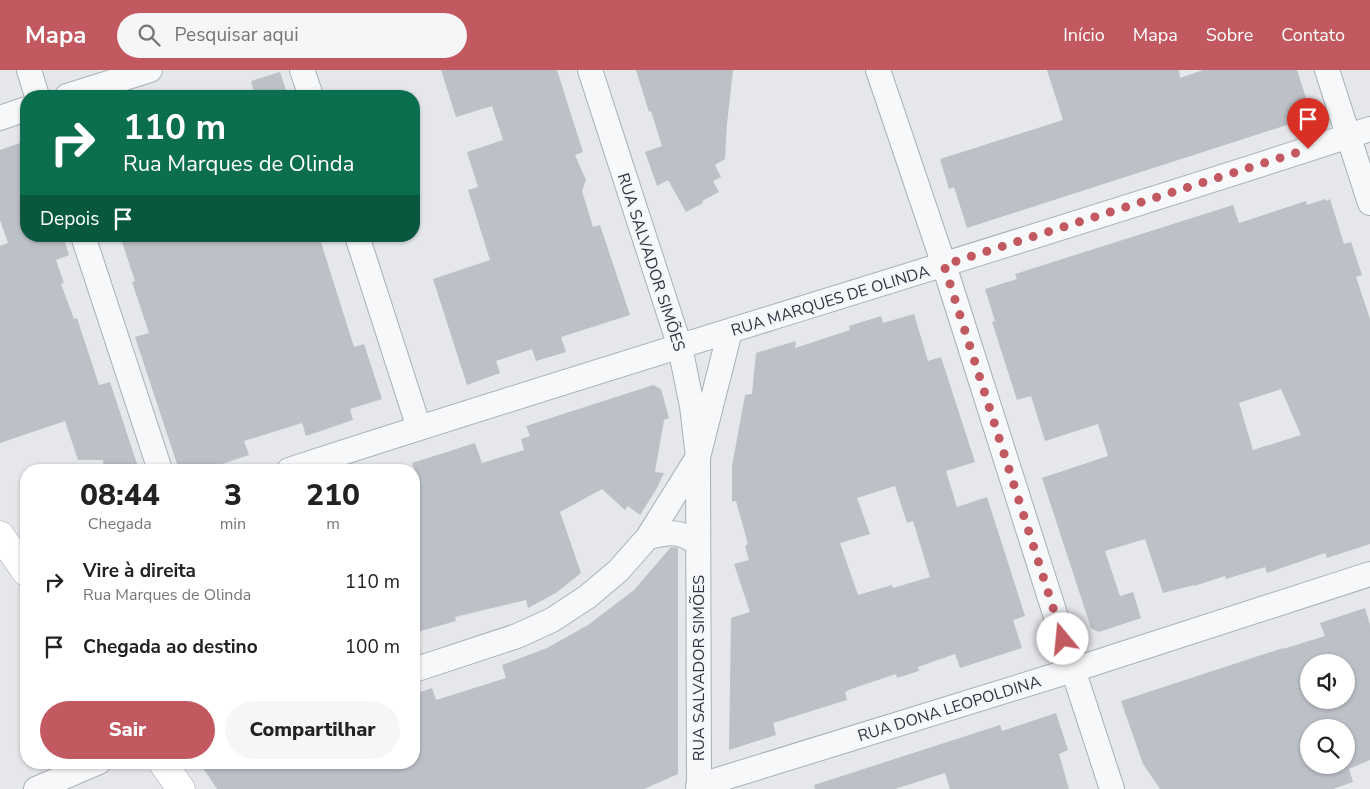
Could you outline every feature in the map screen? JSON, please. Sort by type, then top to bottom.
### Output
[{"type":"main road","points":[[0,535],[20,561]]},
{"type":"main road","points":[[167,769],[181,789]]},
{"type":"street","points":[[29,70],[35,90]]},
{"type":"street","points":[[86,90],[150,70]]},
{"type":"street","points":[[302,70],[309,90]]},
{"type":"street","name":"RUA SALVADOR SIMÕES","points":[[590,70],[680,347],[692,406],[698,457],[698,788]]},
{"type":"street","points":[[878,70],[944,265],[1072,670],[1112,789]]},
{"type":"street","points":[[1327,70],[1359,133],[1370,203]]},
{"type":"street","points":[[0,118],[20,111]]},
{"type":"street","name":"RUA MARQUES DE OLINDA","points":[[308,464],[1359,133]]},
{"type":"street","points":[[85,242],[158,464]]},
{"type":"street","points":[[359,242],[420,428]]},
{"type":"street","name":"RUA SALVADOR SIMÕES","points":[[698,457],[730,331]]},
{"type":"street","points":[[420,668],[517,636],[552,620],[587,597],[618,571],[648,537],[698,457]]},
{"type":"street","points":[[648,537],[676,533],[685,535],[698,543]]},
{"type":"street","name":"RUA DONA LEOPOLDINA","points":[[698,788],[1370,574]]},
{"type":"street","points":[[36,789],[83,769]]},
{"type":"building","points":[[441,70],[557,70],[583,152],[575,155],[586,180],[582,191],[593,227],[600,225],[630,315],[561,337],[566,352],[536,361],[532,349],[496,361],[500,373],[467,385],[433,279],[490,260],[468,190],[478,187],[467,152],[503,140],[492,106],[456,117]]},
{"type":"building","points":[[636,70],[733,70],[725,159],[715,165],[721,177],[713,181],[719,192],[686,212],[668,180],[657,186],[645,152],[662,146]]},
{"type":"building","points":[[1047,70],[1179,70],[1180,78],[1203,70],[1297,70],[1312,117],[967,228],[954,187],[949,189],[940,159],[1063,120]]},
{"type":"building","points":[[280,72],[286,90],[253,90],[251,81]]},
{"type":"building","points":[[20,143],[20,242],[65,242],[69,255],[56,260],[64,283],[61,284],[74,319],[77,318],[99,385],[110,382],[137,464],[103,464],[103,460],[78,460],[65,421],[0,443],[0,246],[8,243],[0,220],[0,150]]},
{"type":"building","points":[[1330,199],[1344,244],[1351,242],[1362,275],[1356,277],[1370,319],[1370,544],[1327,558],[1325,553],[1267,573],[1265,567],[1226,579],[1225,576],[1163,593],[1145,539],[1105,551],[1120,596],[1133,592],[1141,618],[1099,632],[1091,628],[1042,478],[1108,456],[1098,424],[1045,441],[1031,396],[1017,400],[992,322],[995,321],[985,289],[1017,279],[1015,274],[1233,205],[1239,223],[1306,201],[1307,205]],"holes":[[[1281,389],[1301,435],[1253,450],[1239,403]]]},
{"type":"building","points":[[122,242],[321,242],[354,347],[364,344],[382,399],[350,409],[353,420],[306,436],[302,423],[244,441],[249,455],[222,464],[177,464],[135,337],[149,333],[132,282],[135,281]]},
{"type":"building","points":[[914,314],[928,361],[941,357],[975,462],[946,471],[957,507],[987,497],[1025,616],[1013,620],[1022,648],[960,668],[955,654],[918,667],[919,671],[897,678],[896,674],[851,689],[845,692],[847,700],[773,723],[776,735],[729,750],[731,618],[750,612],[734,564],[749,560],[745,546],[748,544],[736,501],[732,502],[732,466],[745,395],[752,394],[756,353],[796,341],[795,348],[850,330],[849,326],[881,316],[883,323]],"holes":[[[895,486],[907,523],[913,521],[930,577],[893,588],[892,585],[858,595],[840,543],[870,534],[857,498]]]},
{"type":"building","points":[[653,385],[661,389],[669,418],[664,420],[655,472],[664,473],[640,515],[628,506],[625,510],[602,489],[560,512],[581,573],[556,593],[528,608],[526,600],[455,617],[456,621],[420,631],[420,464],[412,463],[475,443],[482,463],[524,450],[521,439],[530,436],[526,426]]},
{"type":"building","points":[[671,547],[678,548],[678,774],[644,789],[217,789],[204,769],[420,769],[420,692],[432,688],[436,700],[506,678],[502,665],[547,648],[588,625],[634,590]]},
{"type":"building","points":[[1365,608],[1370,625],[1370,760],[1355,766],[1355,719],[1300,719],[1300,774],[1351,774],[1353,782],[1333,789],[1160,789],[1143,764],[1121,701],[1325,636],[1320,623]]},
{"type":"building","points":[[1056,713],[1068,750],[1059,754],[1069,789],[950,789],[945,773],[895,789],[815,789],[814,785],[1000,725],[1002,731]]},
{"type":"route","points":[[1063,639],[944,265],[1308,149]]}]
